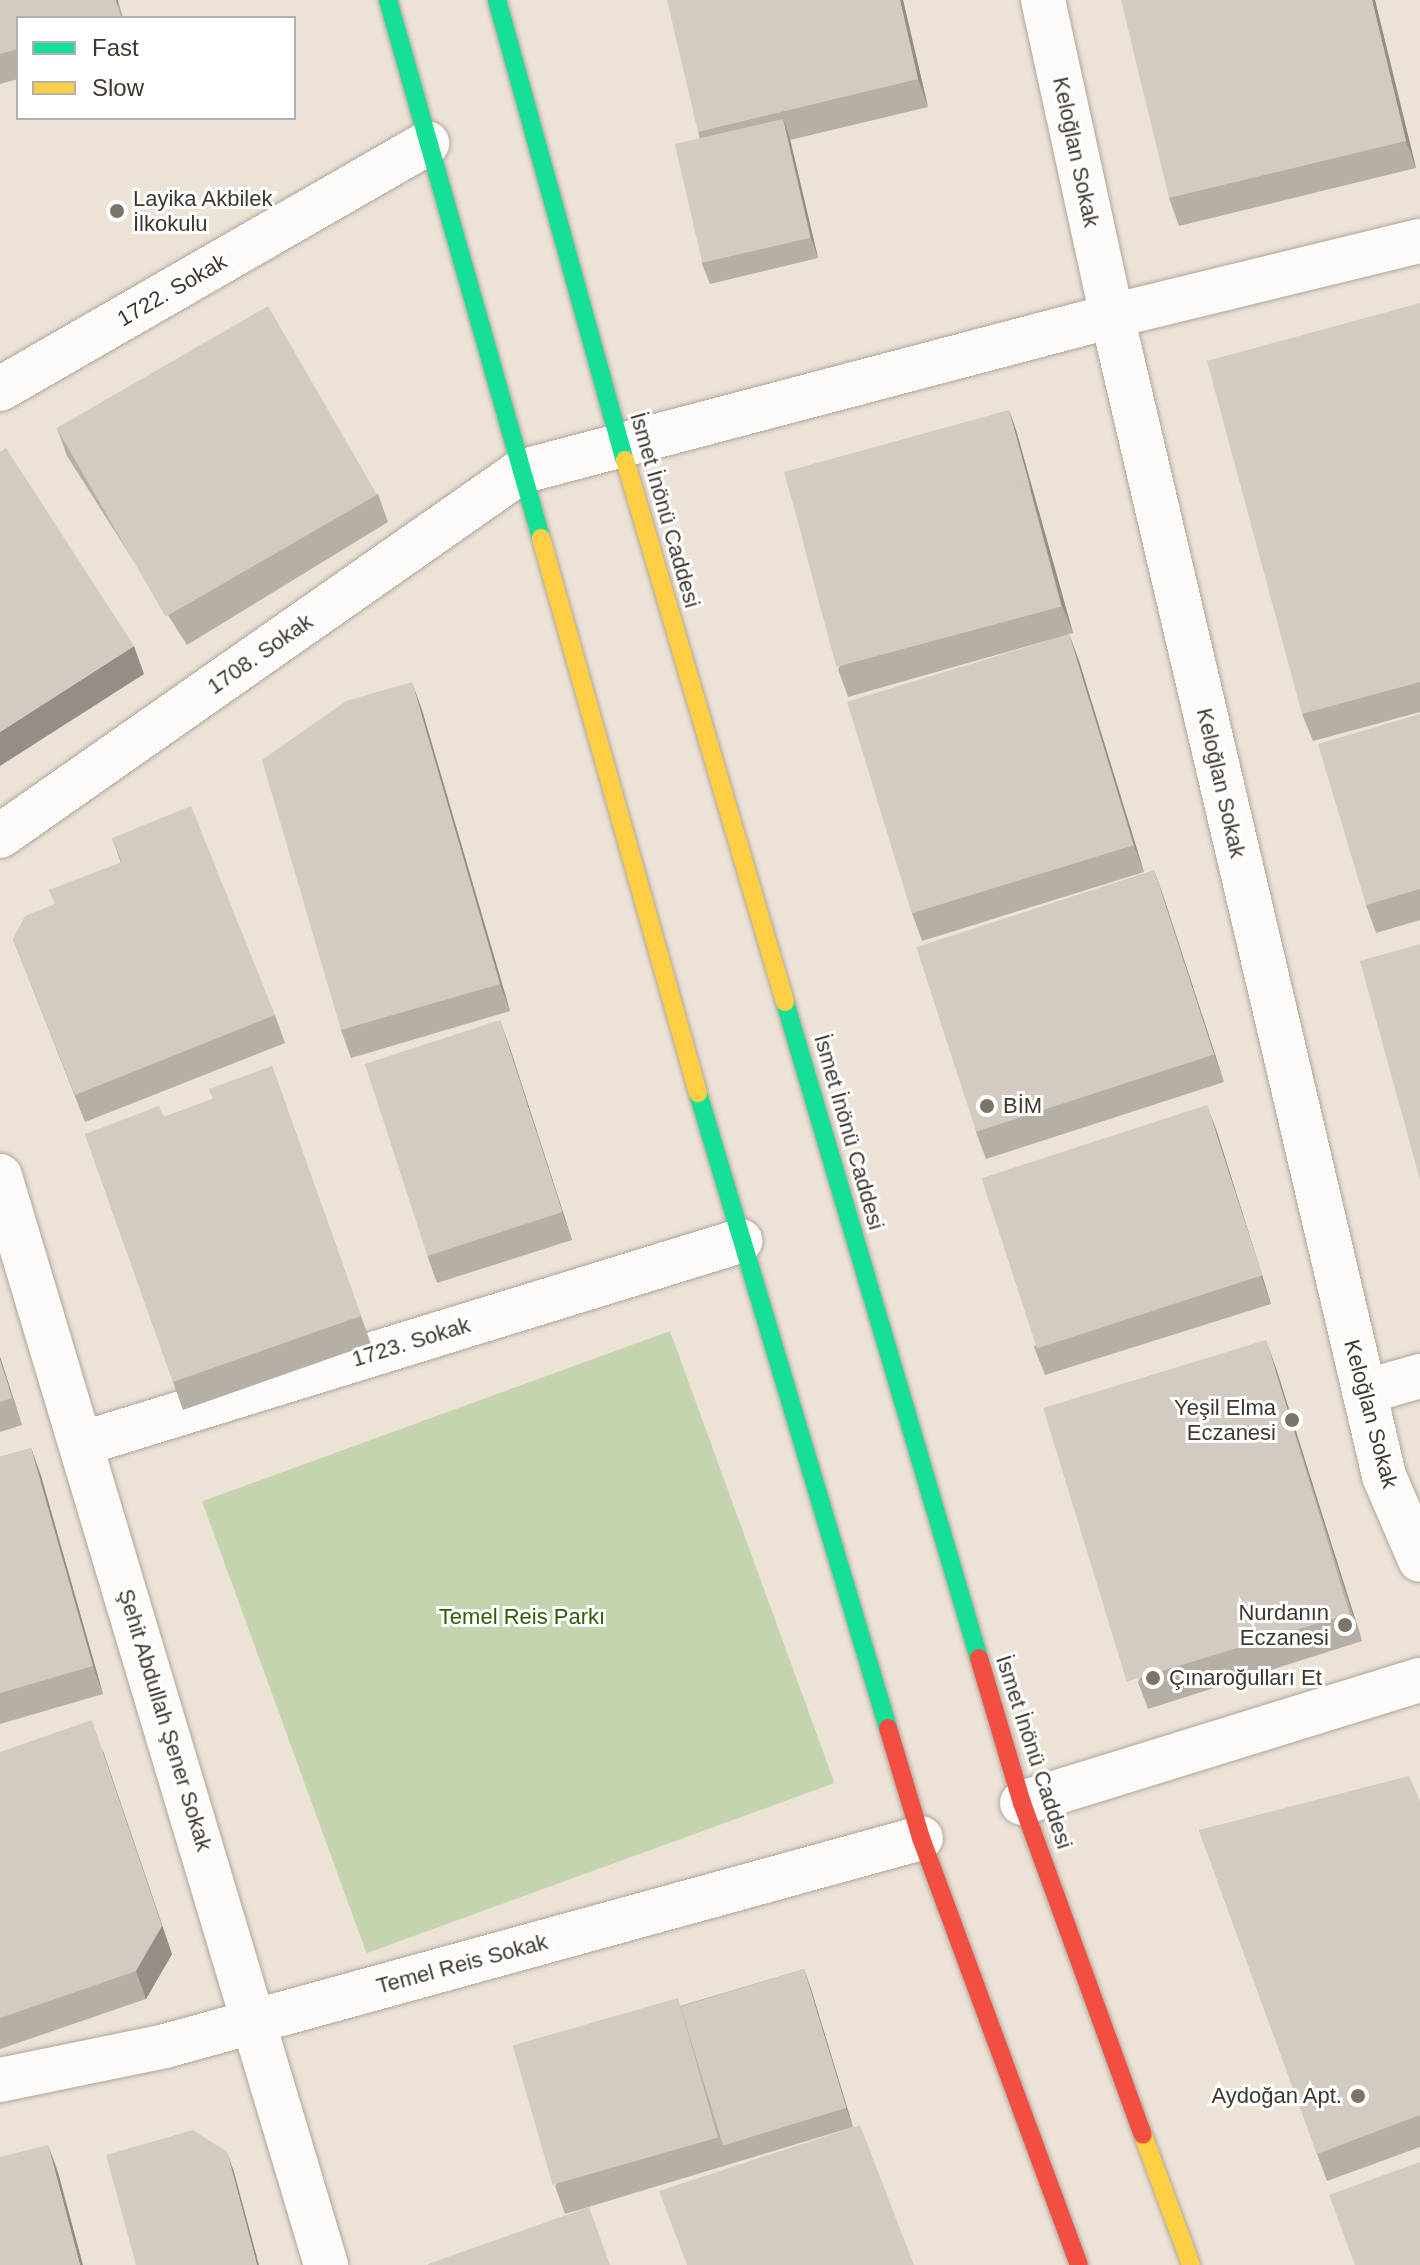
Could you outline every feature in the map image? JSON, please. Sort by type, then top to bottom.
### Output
[{"type":"main road","points":[[388,0],[740,1241],[921,1838],[1079,2265]]},
{"type":"main road","name":"İsmet İnönü Caddesi","points":[[497,0],[621,446],[1022,1803],[1191,2265]]},
{"type":"street","name":"Keloğlan Sokak","points":[[1043,0],[1112,316],[1384,1476],[1420,1560]]},
{"type":"street","name":"1722. Sokak","points":[[2,383],[427,143]]},
{"type":"street","points":[[520,472],[1112,316],[1420,241]]},
{"type":"street","name":"1708. Sokak","points":[[0,836],[520,472]]},
{"type":"street","name":"Şehit Abdullah Şener Sokak","points":[[0,1176],[326,2265]]},
{"type":"street","name":"1723. Sokak","points":[[81,1444],[740,1241]]},
{"type":"street","points":[[1364,1392],[1420,1376]]},
{"type":"street","points":[[1022,1803],[1420,1680]]},
{"type":"street","name":"Temel Reis Sokak","points":[[0,2080],[165,2046],[921,1838]]},
{"type":"green space","name":"Temel Reis Parkı","points":[[670,1331],[835,1783],[367,1953],[202,1501]]},
{"type":"building","points":[[0,0],[116,0],[120,16],[16,16],[16,50],[0,54]]},
{"type":"building","points":[[667,0],[900,0],[918,79],[698,132]]},
{"type":"building","points":[[1121,0],[1372,0],[1406,141],[1169,198]]},
{"type":"building","points":[[783,119],[810,238],[702,263],[675,144]]},
{"type":"building","points":[[1420,303],[1420,682],[1302,714],[1207,361]]},
{"type":"building","points":[[268,306],[377,495],[166,617],[57,428]]},
{"type":"building","points":[[1009,410],[1031,490],[1028,482],[804,544],[784,472]]},
{"type":"building","points":[[6,448],[134,646],[0,732],[0,452]]},
{"type":"building","points":[[1028,482],[1061,607],[836,667],[803,542]]},
{"type":"building","points":[[1069,634],[1134,845],[912,913],[847,702]]},
{"type":"building","points":[[412,682],[500,984],[341,1030],[262,760],[346,701]]},
{"type":"building","points":[[1420,714],[1420,889],[1366,905],[1318,744]]},
{"type":"building","points":[[191,806],[275,1015],[75,1095],[13,939],[25,916],[55,904],[49,890],[122,862],[112,838]]},
{"type":"building","points":[[1154,870],[1214,1055],[976,1132],[916,947]]},
{"type":"building","points":[[1420,944],[1420,1180],[1360,961]]},
{"type":"building","points":[[500,1020],[562,1212],[427,1256],[365,1064]]},
{"type":"building","points":[[272,1066],[361,1316],[173,1382],[85,1134],[159,1106],[164,1117],[213,1099],[209,1089]]},
{"type":"building","points":[[1207,1105],[1262,1275],[1037,1348],[982,1178]]},
{"type":"building","points":[[1266,1340],[1350,1614],[1127,1682],[1043,1408]]},
{"type":"building","points":[[0,1360],[12,1398],[0,1402]]},
{"type":"building","points":[[31,1448],[93,1666],[0,1693],[0,1457]]},
{"type":"building","points":[[92,1720],[162,1926],[136,1971],[0,2018],[0,1752]]},
{"type":"building","points":[[1409,1776],[1420,1801],[1420,2115],[1317,2154],[1199,1830]]},
{"type":"building","points":[[804,1969],[846,2108],[723,2145],[681,2007]]},
{"type":"building","points":[[678,1998],[718,2137],[553,2185],[513,2045]]},
{"type":"building","points":[[860,2125],[914,2265],[687,2265],[659,2191]]},
{"type":"building","points":[[193,2130],[227,2152],[257,2265],[136,2265],[106,2155]]},
{"type":"building","points":[[48,2145],[80,2265],[0,2265],[0,2157]]},
{"type":"building","points":[[1420,2162],[1420,2265],[1355,2265],[1329,2195]]},
{"type":"building","points":[[589,2207],[610,2265],[428,2265],[428,2264]]},
{"type":"traffic: fast","points":[[388,0],[541,538]]},
{"type":"traffic: fast","points":[[497,0],[625,460]]},
{"type":"traffic: fast","points":[[785,1002],[979,1658]]},
{"type":"traffic: fast","points":[[698,1093],[888,1728]]},
{"type":"traffic: slow","points":[[625,460],[785,1002]]},
{"type":"traffic: slow","points":[[541,538],[698,1093]]},
{"type":"traffic: slow","points":[[1143,2135],[1191,2265]]},
{"type":"traffic: jam","points":[[979,1658],[1022,1803],[1143,2135]]},
{"type":"traffic: jam","points":[[888,1728],[921,1838],[1079,2265]]},
{"type":"place","name":"Layika Akbilek İlkokulu","points":[[117,211]]},
{"type":"place","name":"BİM","points":[[987,1106]]},
{"type":"place","name":"Yeşil Elma Eczanesi","points":[[1292,1420]]},
{"type":"place","name":"Nurdanın Eczanesi","points":[[1345,1625]]},
{"type":"place","name":"Çınaroğulları Et","points":[[1153,1678]]},
{"type":"place","name":"Aydoğan Apt.","points":[[1358,2096]]}]
